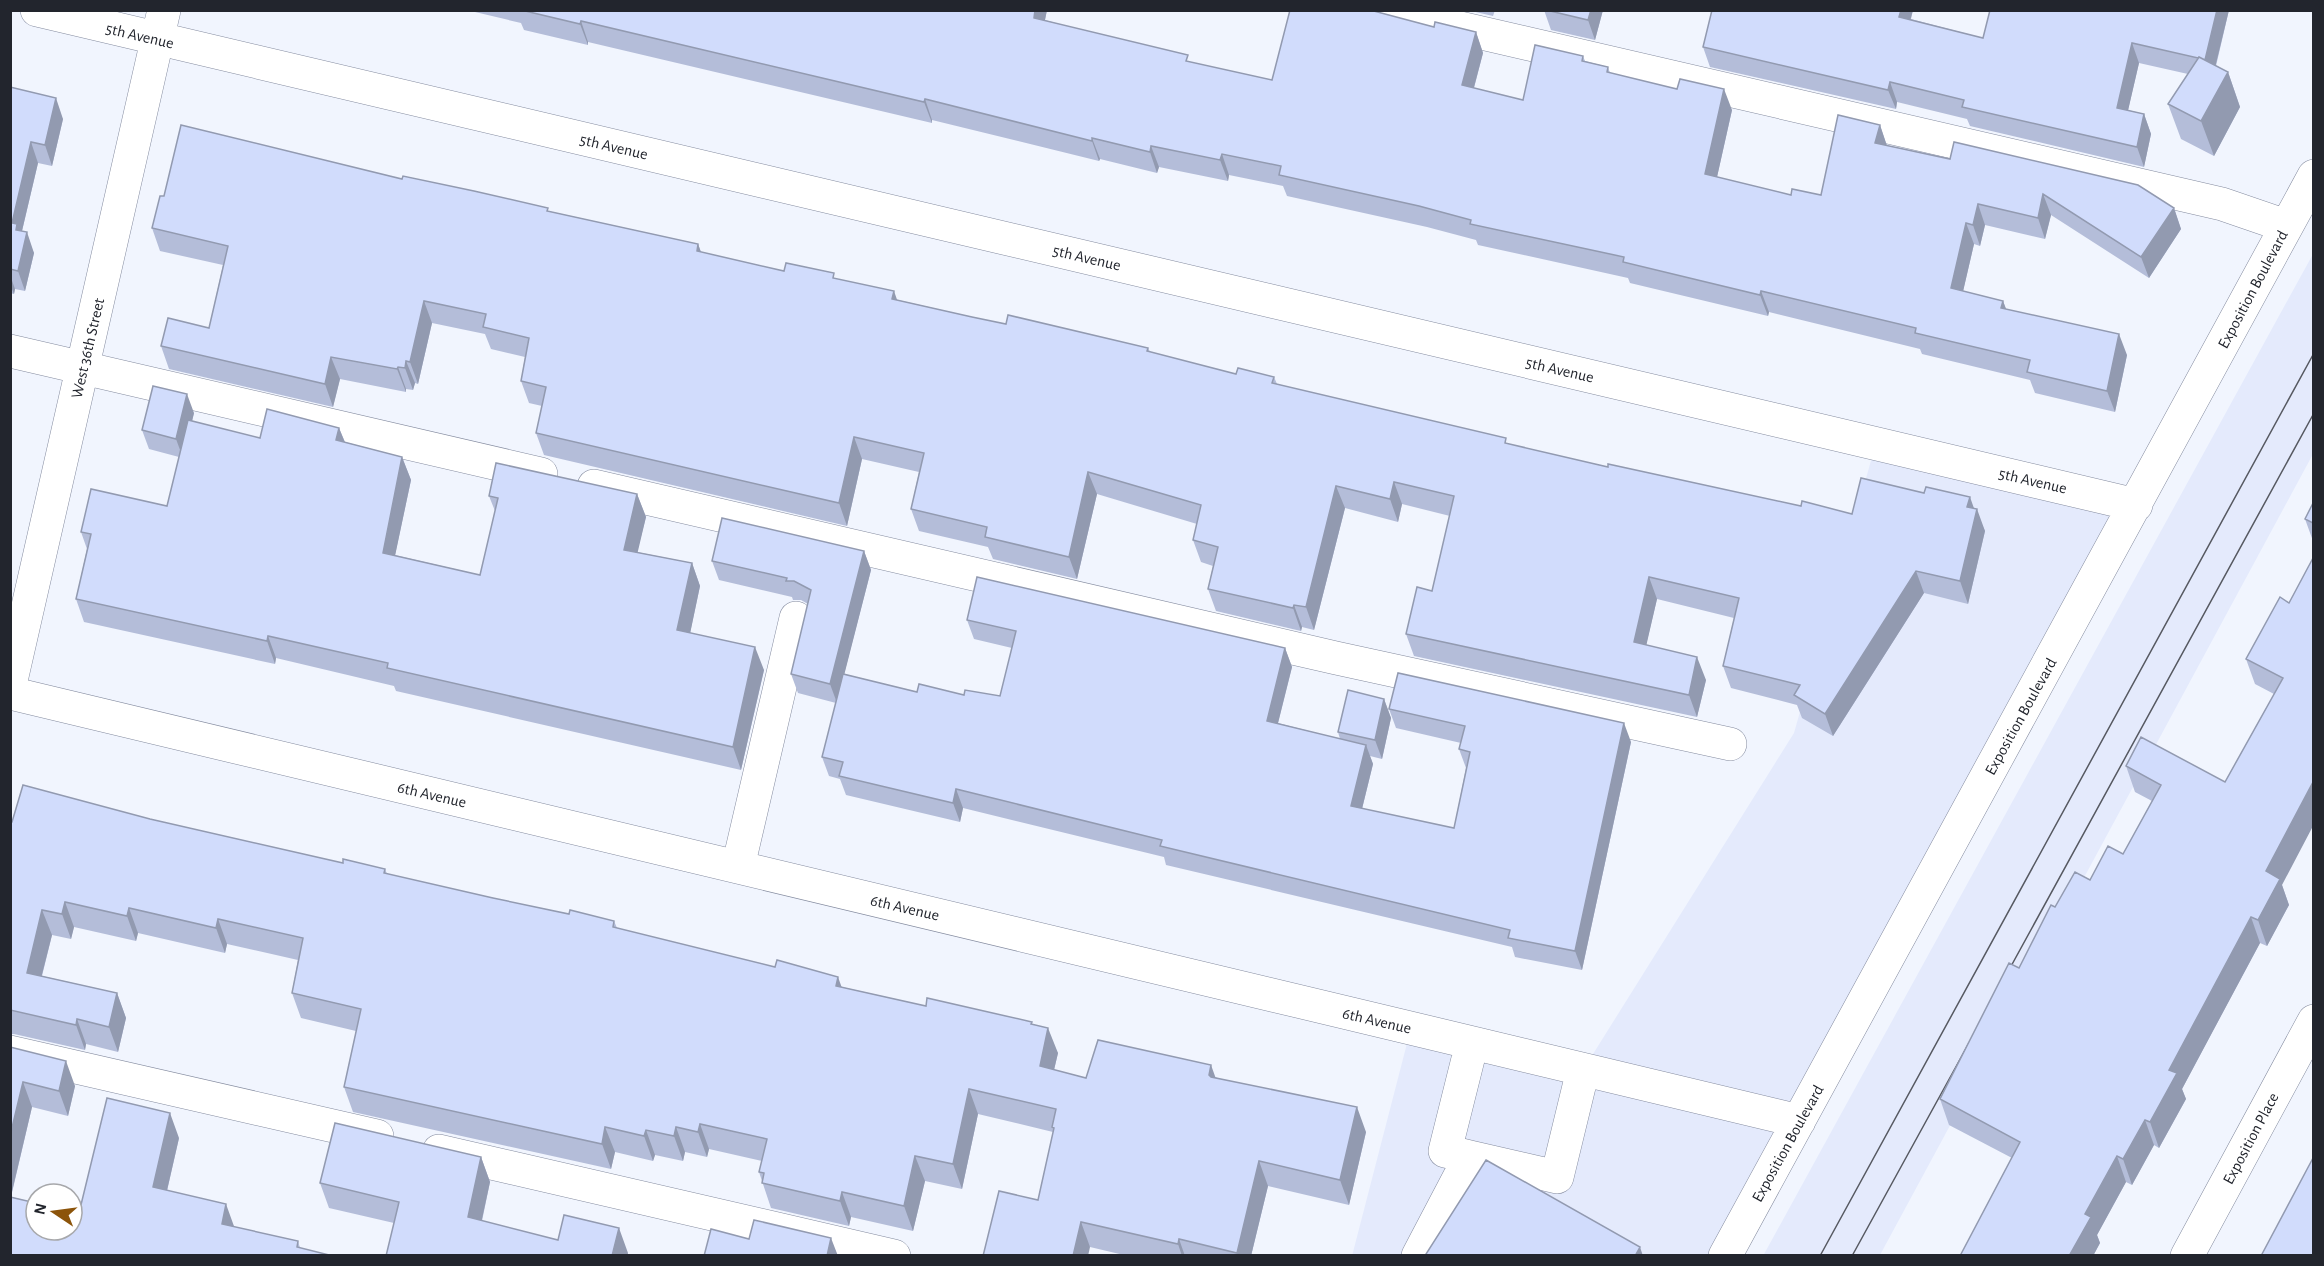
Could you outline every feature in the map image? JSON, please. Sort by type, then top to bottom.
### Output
[{"type":"street","name":"5th Avenue","points":[[37,10],[161,24],[2136,505]]},
{"type":"street","points":[[1382,10],[2222,204],[2286,226]]},
{"type":"street","name":"West 36th Street","points":[[10,685],[161,24]]},
{"type":"street","name":"Exposition Boulevard","points":[[1725,1256],[2136,505],[2313,176]]},
{"type":"street","points":[[10,351],[1324,656],[1730,744]]},
{"type":"street","points":[[738,867],[796,618]]},
{"type":"street","name":"6th Avenue","points":[[10,693],[1799,1121]]},
{"type":"street","name":"Exposition Place","points":[[2187,1256],[2313,1021]]},
{"type":"street","points":[[1472,1043],[1445,1151],[1557,1177],[1583,1070]]},
{"type":"street","points":[[10,1052],[894,1256]]},
{"type":"street","points":[[1418,1256],[1470,1157]]},
{"type":"shaded area","points":[[2313,254],[2313,454],[1880,1255],[1763,1256]]},
{"type":"shaded area","points":[[1876,443],[2136,505],[1725,1255],[1352,1256],[1411,1028],[1583,1070],[1794,733]]},
{"type":"building","points":[[521,10],[1035,10],[1034,18],[1188,55],[1186,61],[1272,80],[1290,10],[1370,10],[1434,27],[1435,22],[1476,32],[1462,85],[1523,100],[1535,45],[1583,56],[1582,61],[1608,67],[1607,72],[1677,89],[1680,79],[1724,89],[1705,174],[1791,195],[1792,189],[1821,195],[1838,115],[1880,125],[1875,143],[1950,159],[1954,142],[2138,185],[2174,208],[2141,257],[2043,194],[2038,218],[1978,204],[1973,225],[1966,223],[1951,288],[2003,301],[2001,308],[2119,334],[2107,391],[2027,372],[2030,360],[1915,333],[1916,328],[1761,291],[1760,295],[1623,262],[1624,257],[1470,224],[1471,220],[1419,206],[1279,175],[1281,166],[1222,154],[1220,160],[1151,146],[1150,152],[1092,138],[1092,141],[925,99],[924,102],[581,21],[580,24]]},
{"type":"building","points":[[1546,10],[1591,10],[1588,20]]},
{"type":"building","points":[[1712,10],[1901,10],[1899,17],[1983,38],[1990,10],[2217,10],[2205,60],[2132,43],[2117,108],[2144,114],[2137,147],[1962,107],[1964,100],[1890,82],[1888,90],[1703,47]]},
{"type":"building","points":[[2199,57],[2228,72],[2201,121],[2168,104]]},
{"type":"building","points":[[10,87],[56,98],[45,145],[31,142],[12,223],[17,224],[16,230],[27,232],[18,271],[10,269]]},
{"type":"building","points":[[181,125],[402,179],[403,176],[474,191],[548,208],[547,211],[698,244],[697,251],[784,271],[786,263],[834,273],[833,278],[894,291],[892,299],[1006,324],[1008,315],[1148,348],[1147,351],[1236,374],[1238,368],[1274,377],[1272,383],[1506,438],[1505,443],[1608,467],[1608,464],[1801,506],[1802,501],[1852,514],[1861,478],[1924,493],[1926,487],[1970,497],[1967,507],[1977,509],[1960,581],[1916,571],[1825,714],[1794,695],[1800,685],[1723,666],[1739,598],[1649,577],[1634,642],[1697,657],[1689,695],[1406,634],[1417,587],[1432,591],[1454,496],[1394,482],[1390,499],[1336,486],[1306,607],[1294,605],[1293,608],[1208,589],[1218,547],[1193,540],[1201,505],[1088,472],[1069,557],[985,537],[987,527],[911,509],[924,453],[854,437],[839,503],[536,433],[546,387],[521,381],[529,338],[483,327],[486,314],[424,301],[410,362],[406,361],[405,368],[398,367],[397,369],[331,357],[325,384],[161,346],[168,318],[209,328],[228,246],[152,228],[160,196],[164,196]]},
{"type":"building","points":[[153,386],[187,394],[176,439],[142,430]]},
{"type":"building","points":[[267,409],[339,428],[336,440],[402,457],[383,553],[480,575],[498,498],[489,496],[496,463],[637,494],[624,550],[692,563],[677,630],[755,647],[733,747],[387,668],[388,663],[268,636],[267,641],[76,599],[91,534],[81,532],[91,489],[167,506],[188,420],[260,438]]},
{"type":"building","points":[[2313,503],[2313,523],[2305,519]]},
{"type":"building","points":[[722,518],[864,551],[830,684],[791,674],[811,590],[794,581],[786,581],[787,578],[712,561]]},
{"type":"building","points":[[2313,558],[2313,782],[2266,871],[2280,879],[2258,920],[2251,917],[2169,1070],[2177,1073],[2150,1122],[2145,1120],[2123,1159],[2117,1156],[2085,1214],[2091,1217],[2069,1256],[1960,1256],[2020,1142],[1940,1099],[2009,963],[2019,968],[2051,905],[2055,907],[2075,872],[2090,880],[2108,846],[2123,854],[2161,785],[2126,766],[2141,737],[2225,782],[2283,678],[2246,659],[2280,597],[2289,603]]},
{"type":"building","points":[[977,577],[1285,648],[1267,721],[1366,745],[1351,806],[1454,828],[1470,752],[1459,749],[1465,726],[1389,709],[1398,673],[1624,723],[1575,951],[1508,938],[1510,930],[1160,846],[1162,840],[956,789],[953,803],[839,776],[843,762],[822,757],[843,674],[917,692],[919,684],[964,695],[965,690],[1000,696],[1016,631],[967,620]]},
{"type":"building","points":[[1348,690],[1384,699],[1375,740],[1338,732]]},
{"type":"building","points":[[23,785],[150,819],[343,863],[343,859],[385,869],[384,873],[493,898],[569,914],[570,910],[614,921],[613,927],[775,967],[777,960],[838,977],[836,986],[926,1006],[927,998],[1032,1022],[1031,1024],[1048,1028],[1040,1066],[1086,1078],[1098,1040],[1211,1065],[1209,1075],[1211,1077],[1357,1107],[1340,1180],[1259,1161],[1237,1253],[1179,1239],[1178,1244],[1081,1222],[1073,1256],[983,1256],[999,1191],[1038,1200],[1056,1109],[969,1089],[953,1164],[915,1156],[904,1206],[842,1192],[840,1201],[762,1183],[764,1173],[759,1172],[767,1139],[700,1124],[698,1132],[676,1127],[674,1136],[646,1130],[644,1136],[605,1127],[602,1144],[344,1087],[361,1009],[292,993],[303,938],[218,919],[216,928],[129,908],[127,916],[65,902],[62,914],[42,910],[27,973],[117,993],[109,1027],[77,1019],[76,1025],[10,1010],[10,822],[12,822]]},
{"type":"building","points":[[10,1047],[66,1061],[59,1091],[23,1082],[10,1136]]},
{"type":"building","points":[[107,1098],[170,1113],[153,1187],[226,1204],[222,1224],[298,1241],[297,1247],[333,1256],[10,1256],[10,1197],[24,1200],[24,1242],[84,1242],[84,1192]]},
{"type":"building","points":[[335,1123],[481,1157],[468,1217],[558,1240],[564,1215],[619,1228],[612,1256],[386,1256],[399,1202],[320,1183]]},
{"type":"building","points":[[2313,1158],[2313,1256],[2261,1256]]},
{"type":"building","points":[[1486,1160],[1640,1247],[1635,1256],[1429,1256],[1426,1254]]},
{"type":"building","points":[[754,1220],[831,1238],[827,1256],[704,1256],[711,1229],[749,1239]]},
{"type":"tram line","points":[[1820,1256],[2314,353]]},
{"type":"tram line","points":[[2004,979],[2314,413]]},
{"type":"tram line","points":[[1852,1256],[1969,1043]]}]
